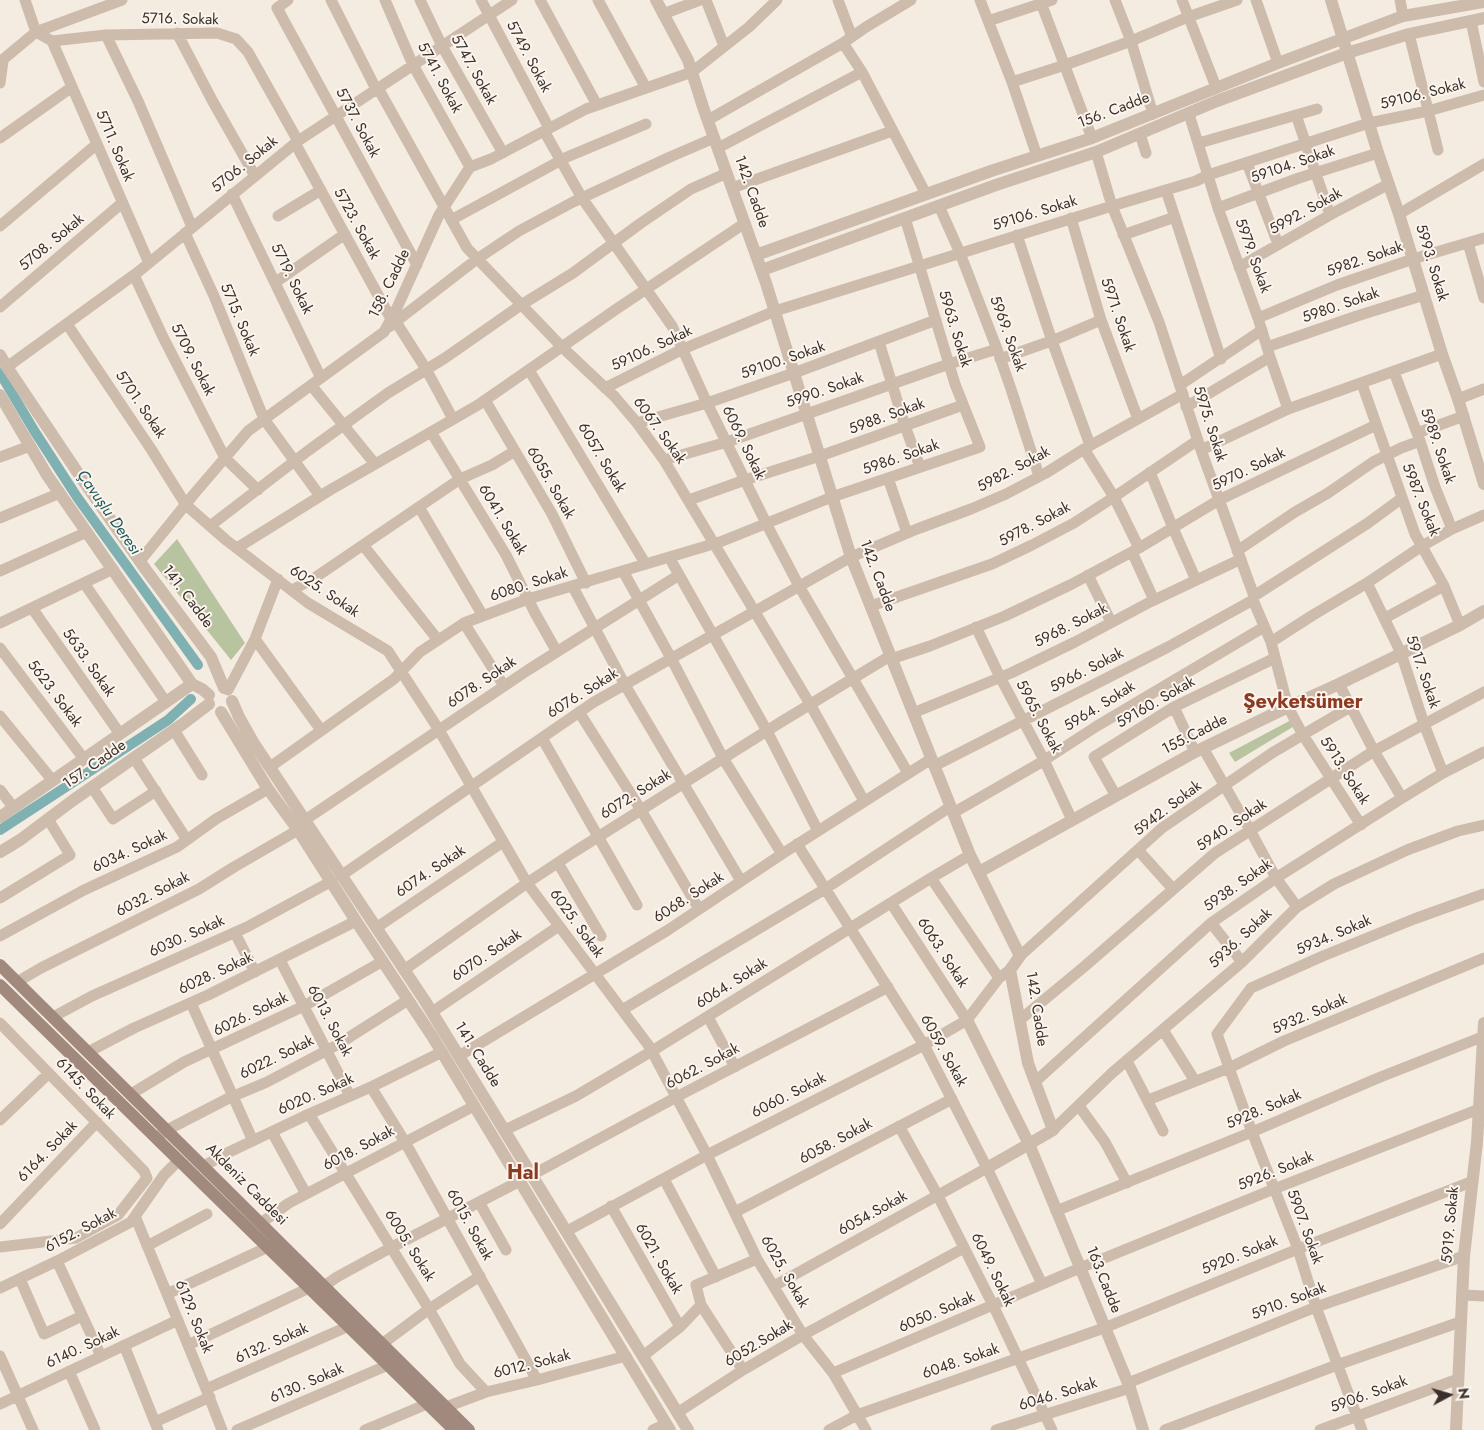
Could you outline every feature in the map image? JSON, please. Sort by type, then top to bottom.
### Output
[{"type":"main road","name":"Akdeniz Caddesi","points":[[0,964],[131,1094],[162,1134],[179,1160],[454,1430]]},
{"type":"main road","name":"Akdeniz Caddesi","points":[[0,985],[162,1134],[204,1166],[469,1430]]},
{"type":"street","points":[[25,0],[36,32],[52,41]]},
{"type":"street","points":[[0,83],[1,62],[36,32],[122,0]]},
{"type":"street","name":"5737. Sokak","points":[[288,0],[277,8],[417,265]]},
{"type":"street","name":"6067. Sokak","points":[[331,0],[377,89],[467,248],[520,305],[637,422],[664,460],[715,543],[810,704],[864,801]]},
{"type":"street","name":"5741. Sokak","points":[[385,0],[413,65],[470,167]]},
{"type":"street","name":"5747. Sokak","points":[[420,0],[442,46],[503,153]]},
{"type":"street","name":"5749. Sokak","points":[[481,0],[547,130]]},
{"type":"street","name":"5706. Sokak","points":[[4,368],[134,275],[296,142],[512,0]]},
{"type":"street","points":[[540,0],[597,105]]},
{"type":"street","points":[[598,0],[646,88]]},
{"type":"street","name":"142. Cadde","points":[[656,0],[688,60],[762,270],[851,556],[970,855],[1020,956],[1010,970],[1028,1063],[1054,1130]]},
{"type":"street","points":[[663,14],[700,0]]},
{"type":"street","points":[[706,0],[724,46]]},
{"type":"street","points":[[470,167],[503,153],[586,109],[692,72],[749,27],[777,0]]},
{"type":"street","points":[[838,0],[847,40],[926,194]]},
{"type":"street","points":[[708,120],[847,40],[911,0]]},
{"type":"street","points":[[980,0],[1012,82],[1037,156]]},
{"type":"street","points":[[1115,0],[1153,114]]},
{"type":"street","points":[[1182,0],[1216,87]]},
{"type":"street","points":[[1012,82],[1065,65],[1237,0]]},
{"type":"street","points":[[1256,0],[1278,63]]},
{"type":"street","name":"5993. Sokak","points":[[1331,0],[1484,484]]},
{"type":"street","points":[[1400,0],[1403,16]]},
{"type":"street","points":[[988,21],[1045,1],[1065,65],[1092,138]]},
{"type":"street","name":"156. Cadde","points":[[756,254],[1092,138],[1216,87],[1403,16],[1464,3],[1484,2]]},
{"type":"street","points":[[1478,20],[1484,82]]},
{"type":"street","name":"156. Cadde","points":[[762,270],[996,185],[1096,152],[1189,114],[1217,100],[1347,53],[1409,34],[1478,20]]},
{"type":"street","name":"5716. Sokak","points":[[52,41],[106,35],[217,33],[236,39],[248,52],[296,142]]},
{"type":"street","points":[[177,34],[255,176]]},
{"type":"street","points":[[1409,34],[1438,150]]},
{"type":"street","name":"5715. Sokak","points":[[106,35],[138,102],[264,420],[320,496]]},
{"type":"street","name":"5711. Sokak","points":[[52,41],[149,263]]},
{"type":"street","points":[[393,321],[477,259],[520,231],[582,198],[670,157],[716,143],[862,72]]},
{"type":"street","points":[[0,138],[72,87]]},
{"type":"street","name":"59106. Sokak","points":[[605,388],[683,349],[775,311],[1071,218],[1196,181],[1208,175],[1369,123],[1428,111],[1484,95]]},
{"type":"street","points":[[1199,143],[1317,109]]},
{"type":"street","name":"5979. Sokak","points":[[1189,114],[1218,208],[1258,318],[1288,409]]},
{"type":"street","points":[[1296,116],[1330,215]]},
{"type":"street","points":[[451,220],[561,161],[646,124]]},
{"type":"street","name":"6069. Sokak","points":[[547,130],[561,161],[582,198],[672,326],[766,523],[799,586],[908,773]]},
{"type":"street","points":[[732,188],[892,131]]},
{"type":"street","points":[[1140,134],[1146,152]]},
{"type":"street","name":"5723. Sokak","points":[[296,142],[344,234],[393,321],[426,369],[453,419]]},
{"type":"street","points":[[0,226],[97,144]]},
{"type":"street","name":"5975. Sokak","points":[[1096,152],[1112,206],[1159,322],[1199,445],[1271,642],[1288,707]]},
{"type":"street","name":"59104. Sokak","points":[[1218,208],[1316,172],[1378,153]]},
{"type":"street","points":[[1247,163],[1278,244]]},
{"type":"street","points":[[1399,214],[1484,164]]},
{"type":"street","name":"158. Cadde","points":[[140,561],[248,431],[384,332],[393,321],[439,215],[470,167]]},
{"type":"street","points":[[210,526],[388,393],[520,305],[573,273],[691,189],[727,173]]},
{"type":"street","name":"5992. Sokak","points":[[1239,267],[1389,184]]},
{"type":"street","points":[[278,216],[321,190]]},
{"type":"street","points":[[1166,190],[1221,359]]},
{"type":"street","name":"5719. Sokak","points":[[232,194],[321,378]]},
{"type":"street","name":"5708. Sokak","points":[[0,307],[122,203]]},
{"type":"street","name":"5969. Sokak","points":[[939,206],[960,253],[998,354],[1039,476]]},
{"type":"street","points":[[1123,235],[1174,217]]},
{"type":"street","name":"5963. Sokak","points":[[906,218],[949,364],[980,447]]},
{"type":"street","name":"5971. Sokak","points":[[1071,218],[1101,320],[1138,419]]},
{"type":"street","points":[[238,548],[320,496],[485,400],[646,288],[745,223]]},
{"type":"street","points":[[276,282],[344,234]]},
{"type":"street","points":[[1016,235],[1087,447],[1114,497],[1154,600]]},
{"type":"street","name":"5982. Sokak","points":[[1258,318],[1337,285],[1412,259],[1484,238]]},
{"type":"street","points":[[1468,243],[1484,298]]},
{"type":"street","name":"5709. Sokak","points":[[134,275],[163,337],[225,458],[258,490]]},
{"type":"street","name":"5980. Sokak","points":[[1186,407],[1269,352],[1356,316],[1424,295]]},
{"type":"street","name":"59100. Sokak","points":[[637,422],[707,402],[794,373],[936,320]]},
{"type":"street","name":"5990. Sokak","points":[[664,460],[727,442],[949,364],[1052,340],[1101,320]]},
{"type":"street","name":"5701. Sokak","points":[[67,324],[151,449],[186,505]]},
{"type":"street","name":"5982. Sokak","points":[[851,556],[971,509],[1006,494],[1039,476],[1138,419],[1182,390],[1262,330]]},
{"type":"street","points":[[879,342],[920,467]]},
{"type":"street","name":"141. Cadde","points":[[0,354],[4,368],[140,561],[212,657],[239,717],[270,767],[302,825],[337,878],[376,928],[420,993],[688,1430]]},
{"type":"street","name":"5978. Sokak","points":[[871,606],[992,564],[1074,523],[1150,472],[1199,445],[1333,392],[1362,384],[1442,354]]},
{"type":"street","name":"6057. Sokak","points":[[529,370],[645,563]]},
{"type":"street","name":"5989. Sokak","points":[[1394,372],[1452,529]]},
{"type":"street","name":"5987. Sokak","points":[[1362,384],[1415,534],[1444,586],[1460,625]]},
{"type":"street","points":[[311,385],[375,464]]},
{"type":"street","points":[[1458,399],[1484,389]]},
{"type":"street","name":"6055. Sokak","points":[[485,400],[552,514],[586,583]]},
{"type":"street","points":[[2,402],[60,493],[192,684],[202,689],[214,710],[221,712],[229,708],[228,693],[255,639],[278,579]]},
{"type":"street","name":"5988. Sokak","points":[[689,500],[963,405]]},
{"type":"street","name":"5968. Sokak","points":[[913,713],[1000,678],[1196,580],[1239,555],[1295,512],[1386,455],[1464,416]]},
{"type":"street","name":"5970. Sokak","points":[[976,627],[1005,616],[1088,575],[1135,550],[1219,500],[1376,425]]},
{"type":"street","name":"6041. Sokak","points":[[431,432],[506,555],[557,652]]},
{"type":"street","points":[[0,458],[30,446]]},
{"type":"street","name":"5986. Sokak","points":[[832,496],[980,447]]},
{"type":"street","points":[[292,590],[312,579],[460,479],[492,466],[515,451]]},
{"type":"street","points":[[1150,472],[1196,580]]},
{"type":"street","points":[[888,478],[907,533]]},
{"type":"street","points":[[0,518],[60,493]]},
{"type":"street","name":"6080. Sokak","points":[[270,767],[394,679],[420,652],[464,623],[528,599],[715,543],[832,496]]},
{"type":"street","name":"5966. Sokak","points":[[932,762],[1023,721],[1168,647],[1254,598],[1368,523],[1402,498]]},
{"type":"street","name":"6025. Sokak","points":[[186,505],[308,603],[388,651],[402,670],[439,730],[527,883],[652,1052],[707,1155],[757,1260],[803,1335],[833,1373],[866,1430]]},
{"type":"street","points":[[419,507],[483,616]]},
{"type":"street","points":[[1271,642],[1422,546],[1452,529],[1484,516]]},
{"type":"street","points":[[0,571],[87,532]]},
{"type":"street","points":[[363,545],[438,640]]},
{"type":"street","name":"6076. Sokak","points":[[337,878],[579,712],[851,556]]},
{"type":"street","points":[[669,557],[767,730],[818,831]]},
{"type":"street","points":[[0,623],[113,569]]},
{"type":"street","points":[[623,571],[723,758],[782,854]]},
{"type":"street","name":"6078. Sokak","points":[[302,825],[504,686],[679,575]]},
{"type":"street","points":[[1088,575],[1111,622]]},
{"type":"street","points":[[84,583],[166,702]]},
{"type":"street","name":"5917. Sokak","points":[[1366,583],[1385,618],[1401,654],[1424,724],[1443,773]]},
{"type":"street","points":[[573,586],[625,685],[741,881]]},
{"type":"street","points":[[1385,618],[1444,586]]},
{"type":"street","name":"5633. Sokak","points":[[32,608],[120,734]]},
{"type":"street","name":"155.Cadde","points":[[979,872],[1199,750],[1340,684],[1460,625],[1484,611]]},
{"type":"street","points":[[464,623],[504,686]]},
{"type":"street","name":"6072. Sokak","points":[[404,970],[527,883],[810,704],[891,658],[930,646],[976,627]]},
{"type":"street","name":"5965. Sokak","points":[[976,627],[1000,678],[1044,760],[1072,820]]},
{"type":"street","name":"5964. Sokak","points":[[622,1010],[825,889],[951,810],[1044,760],[1096,726],[1264,627]]},
{"type":"street","points":[[255,639],[321,730]]},
{"type":"street","name":"5623. Sokak","points":[[0,648],[84,759]]},
{"type":"street","name":"59160. Sokak","points":[[1116,796],[1094,757],[1174,707],[1275,658]]},
{"type":"street","name":"157. Cadde","points":[[0,817],[192,684]]},
{"type":"street","points":[[1340,684],[1350,707],[1402,798]]},
{"type":"street","points":[[208,700],[216,688],[228,693]]},
{"type":"street","name":"5940. Sokak","points":[[1021,1020],[1215,853],[1374,751],[1484,692]]},
{"type":"street","name":"157. Cadde","points":[[0,852],[20,840],[174,730],[208,700]]},
{"type":"street","points":[[1174,707],[1199,750],[1224,786],[1276,878],[1297,907]]},
{"type":"street","name":"5913. Sokak","points":[[1288,707],[1303,735],[1360,824]]},
{"type":"street","name":"5942. Sokak","points":[[1020,956],[1162,828],[1272,753],[1350,707]]},
{"type":"street","name":"141. Cadde","points":[[221,712],[268,789],[302,825]]},
{"type":"street","points":[[579,712],[641,810],[699,909]]},
{"type":"street","points":[[0,716],[53,781]]},
{"type":"street","points":[[174,730],[202,775]]},
{"type":"street","points":[[542,738],[637,905]]},
{"type":"street","name":"5938. Sokak","points":[[1036,1082],[1211,923],[1276,878],[1360,824],[1443,773],[1484,752]]},
{"type":"street","points":[[134,758],[187,840]]},
{"type":"street","name":"6068. Sokak","points":[[459,1056],[699,909],[908,773],[932,762]]},
{"type":"street","points":[[92,787],[113,819],[156,791]]},
{"type":"street","name":"6034. Sokak","points":[[0,936],[84,890],[176,847],[216,818],[268,789]]},
{"type":"street","points":[[0,790],[14,808]]},
{"type":"street","points":[[0,898],[70,855],[48,819]]},
{"type":"street","name":"6032. Sokak","points":[[18,982],[41,968],[191,893],[302,825]]},
{"type":"street","name":"5936. Sokak","points":[[1054,1130],[1127,1061],[1242,962],[1297,907],[1334,884],[1407,850],[1458,831],[1484,825]]},
{"type":"street","name":"6074. Sokak","points":[[376,928],[503,842]]},
{"type":"street","name":"6059. Sokak","points":[[797,844],[924,1045],[987,1168],[1042,1284]]},
{"type":"street","points":[[1138,850],[1173,889]]},
{"type":"street","name":"6064. Sokak","points":[[505,1130],[576,1096],[652,1052],[970,855]]},
{"type":"street","points":[[558,863],[601,936]]},
{"type":"street","name":"141. Cadde","points":[[337,878],[356,921],[442,1052],[668,1427]]},
{"type":"street","name":"6030. Sokak","points":[[53,1017],[92,996],[235,933],[337,878]]},
{"type":"street","points":[[931,878],[999,978]]},
{"type":"street","name":"5934. Sokak","points":[[1217,1034],[1251,988],[1414,918],[1484,894]]},
{"type":"street","name":"6063. Sokak","points":[[891,903],[967,1020]]},
{"type":"street","name":"6028. Sokak","points":[[88,1052],[134,1028],[280,960],[356,921]]},
{"type":"street","points":[[1211,923],[1242,962]]},
{"type":"street","name":"6070. Sokak","points":[[432,1012],[559,926]]},
{"type":"street","points":[[235,933],[255,972]]},
{"type":"street","name":"5932. Sokak","points":[[1148,1100],[1230,1068],[1284,1041],[1484,958]]},
{"type":"street","name":"6013. Sokak","points":[[280,960],[350,1096]]},
{"type":"street","name":"6026. Sokak","points":[[131,1094],[184,1062],[304,1006],[383,961]]},
{"type":"street","points":[[393,977],[404,970]]},
{"type":"street","name":"6060. Sokak","points":[[567,1231],[707,1155],[924,1045],[967,1020],[999,978],[1010,970]]},
{"type":"street","name":"6062. Sokak","points":[[532,1175],[888,987]]},
{"type":"street","points":[[408,1000],[420,993]]},
{"type":"street","name":"6022. Sokak","points":[[162,1134],[233,1096],[267,1082],[328,1050],[408,1000]]},
{"type":"street","points":[[191,1003],[253,1141]]},
{"type":"street","points":[[708,1017],[735,1067]]},
{"type":"street","name":"163.Cadde","points":[[967,1020],[1029,1144],[1129,1386],[1143,1430]]},
{"type":"street","name":"6145. Sokak","points":[[0,1023],[144,1171],[147,1178],[118,1215],[76,1238],[0,1247]]},
{"type":"street","name":"5919. Sokak","points":[[1456,1430],[1464,1256],[1472,1182],[1480,1142],[1482,1037],[1484,1023]]},
{"type":"street","points":[[1163,1030],[1195,1081]]},
{"type":"street","name":"5907. Sokak","points":[[1217,1034],[1252,1132],[1298,1248],[1316,1307],[1362,1430]]},
{"type":"street","name":"5928. Sokak","points":[[1056,1212],[1378,1078],[1482,1037]]},
{"type":"street","name":"6020. Sokak","points":[[204,1166],[309,1114],[372,1087],[442,1052]]},
{"type":"street","points":[[1127,1061],[1164,1131]]},
{"type":"street","points":[[0,1120],[49,1073]]},
{"type":"street","name":"6015. Sokak","points":[[372,1087],[448,1218],[537,1380]]},
{"type":"street","name":"6058. Sokak","points":[[735,1212],[952,1099]]},
{"type":"street","name":"6018. Sokak","points":[[261,1223],[289,1203],[474,1106]]},
{"type":"street","points":[[1079,1106],[1105,1142],[1127,1183]]},
{"type":"street","name":"5926. Sokak","points":[[1080,1268],[1481,1108]]},
{"type":"street","name":"6005. Sokak","points":[[309,1114],[429,1308],[460,1364],[486,1392]]},
{"type":"street","name":"6164. Sokak","points":[[0,1224],[97,1122]]},
{"type":"street","name":"6049. Sokak","points":[[899,1126],[938,1196],[1052,1430]]},
{"type":"street","points":[[987,1168],[1054,1130]]},
{"type":"street","points":[[272,1132],[306,1194]]},
{"type":"street","name":"6152. Sokak","points":[[0,1288],[57,1261],[131,1222],[164,1175],[179,1160]]},
{"type":"street","name":"6054.Sokak","points":[[774,1286],[987,1168]]},
{"type":"street","points":[[664,1179],[716,1277]]},
{"type":"street","points":[[324,1286],[392,1247],[520,1181]]},
{"type":"street","name":"5920. Sokak","points":[[1104,1328],[1298,1248],[1472,1182]]},
{"type":"street","points":[[479,1202],[506,1250]]},
{"type":"street","name":"6021. Sokak","points":[[611,1206],[680,1327]]},
{"type":"street","points":[[147,1246],[207,1214]]},
{"type":"street","name":"6129. Sokak","points":[[135,1216],[222,1430]]},
{"type":"street","points":[[555,1238],[567,1231]]},
{"type":"street","points":[[167,1294],[268,1246]]},
{"type":"street","name":"6052.Sokak","points":[[677,1413],[743,1370],[803,1335],[964,1248]]},
{"type":"street","name":"5910. Sokak","points":[[1129,1386],[1316,1307],[1464,1256]]},
{"type":"street","points":[[743,1370],[701,1305],[696,1285],[757,1260]]},
{"type":"street","points":[[57,1261],[101,1356]]},
{"type":"street","name":"6050. Sokak","points":[[833,1373],[1080,1268]]},
{"type":"street","points":[[382,1344],[429,1308],[480,1276]]},
{"type":"street","points":[[20,1279],[44,1334],[82,1316]]},
{"type":"street","points":[[188,1345],[309,1288]]},
{"type":"street","points":[[1462,1295],[1484,1296]]},
{"type":"street","points":[[643,1356],[680,1327],[701,1305]]},
{"type":"street","name":"6140. Sokak","points":[[0,1404],[178,1320]]},
{"type":"street","points":[[1165,1430],[1337,1365],[1460,1322]]},
{"type":"street","name":"6132. Sokak","points":[[157,1426],[208,1393],[349,1326]]},
{"type":"street","name":"6048. Sokak","points":[[829,1430],[857,1415],[1104,1328]]},
{"type":"street","points":[[124,1345],[157,1426]]},
{"type":"street","points":[[0,1356],[33,1430]]},
{"type":"street","name":"6012. Sokak","points":[[446,1407],[486,1392],[626,1356]]},
{"type":"street","name":"6130. Sokak","points":[[237,1430],[388,1365]]},
{"type":"street","points":[[69,1371],[94,1430]]},
{"type":"street","name":"5906. Sokak","points":[[1320,1430],[1458,1379]]},
{"type":"street","name":"6046. Sokak","points":[[996,1430],[1129,1386]]},
{"type":"street","points":[[364,1430],[427,1404]]},
{"type":"street","points":[[653,1430],[668,1427]]},
{"type":"green space","points":[[177,539],[245,643],[231,660],[154,564]]},
{"type":"green space","points":[[1293,719],[1296,725],[1235,762],[1229,753]]},
{"type":"waterway","name":"Çavuşlu Deresi","points":[[0,373],[77,497],[198,665]]},
{"type":"waterway","name":"Çavuşlu Deresi","points":[[0,830],[168,720],[191,699]]},
{"type":"district","name":"Şevketsümer","points":[[1303,703]]},
{"type":"district","name":"Hal","points":[[523,1174]]}]
